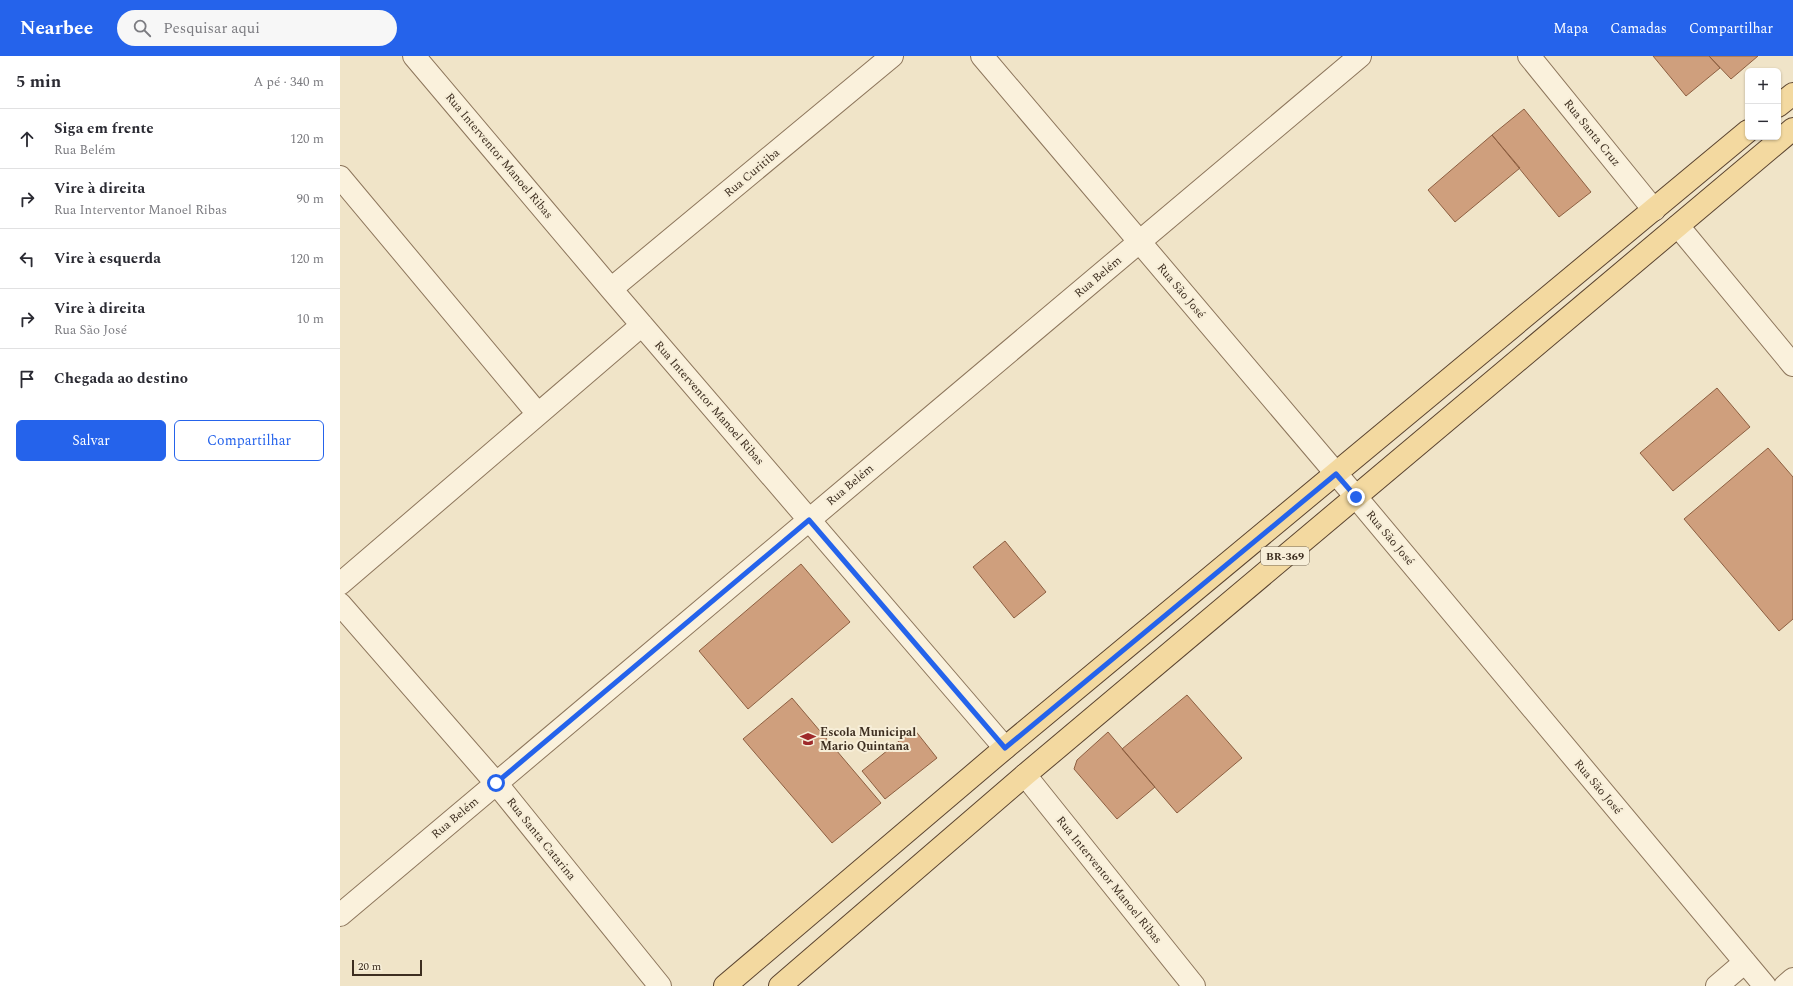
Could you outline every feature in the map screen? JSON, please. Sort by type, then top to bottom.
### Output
[{"type":"main road","points":[[1780,104],[1793,94]]},
{"type":"main road","name":"BR-369","points":[[780,986],[1025,775],[1793,129]]},
{"type":"main road","name":"BR-369","points":[[725,986],[1005,748],[1745,134]]},
{"type":"street","name":"Rua Interventor Manoel Ribas","points":[[415,56],[611,290],[1005,748]]},
{"type":"street","name":"Rua Curitiba","points":[[611,290],[892,56]]},
{"type":"street","name":"Rua São José","points":[[982,56],[1356,497],[1765,986]]},
{"type":"street","name":"Rua Belém","points":[[340,915],[1360,56]]},
{"type":"street","name":"Rua Santa Cruz","points":[[1529,56],[1654,210]]},
{"type":"street","points":[[340,177],[538,414]]},
{"type":"street","points":[[1678,226],[1793,365]]},
{"type":"street","points":[[340,584],[642,325]]},
{"type":"street","name":"Rua Santa Catarina","points":[[340,604],[496,783],[660,986]]},
{"type":"street","name":"Rua Interventor Manoel Ribas","points":[[1025,775],[1194,986]]},
{"type":"street","points":[[1717,986],[1745,962]]},
{"type":"street","points":[[1785,986],[1793,979]]},
{"type":"building","points":[[1653,56],[1709,56],[1720,68],[1686,96]]},
{"type":"building","points":[[1709,56],[1758,56],[1731,79]]},
{"type":"building","points":[[1524,109],[1591,192],[1559,217],[1492,135]]},
{"type":"building","points":[[1492,135],[1520,168],[1455,222],[1428,190]]},
{"type":"building","points":[[1717,388],[1750,427],[1673,491],[1640,453]]},
{"type":"building","points":[[1768,448],[1793,477],[1793,619],[1779,631],[1684,519]]},
{"type":"building","points":[[1005,541],[1046,592],[1014,618],[973,567]]},
{"type":"building","points":[[801,564],[850,622],[748,709],[699,651]]},
{"type":"building","points":[[1187,695],[1242,758],[1177,813],[1122,749]]},
{"type":"building","points":[[792,698],[881,803],[832,843],[743,739]]},
{"type":"building","points":[[914,729],[937,758],[885,799],[862,771]]},
{"type":"building","points":[[1108,732],[1155,787],[1117,819],[1074,769],[1077,760]]},
{"type":"place","name":"Escola Municipal Mario Quintana","points":[[808,739]]},
{"type":"route","points":[[496,783],[809,520],[1005,748],[1336,474],[1356,497]]}]
